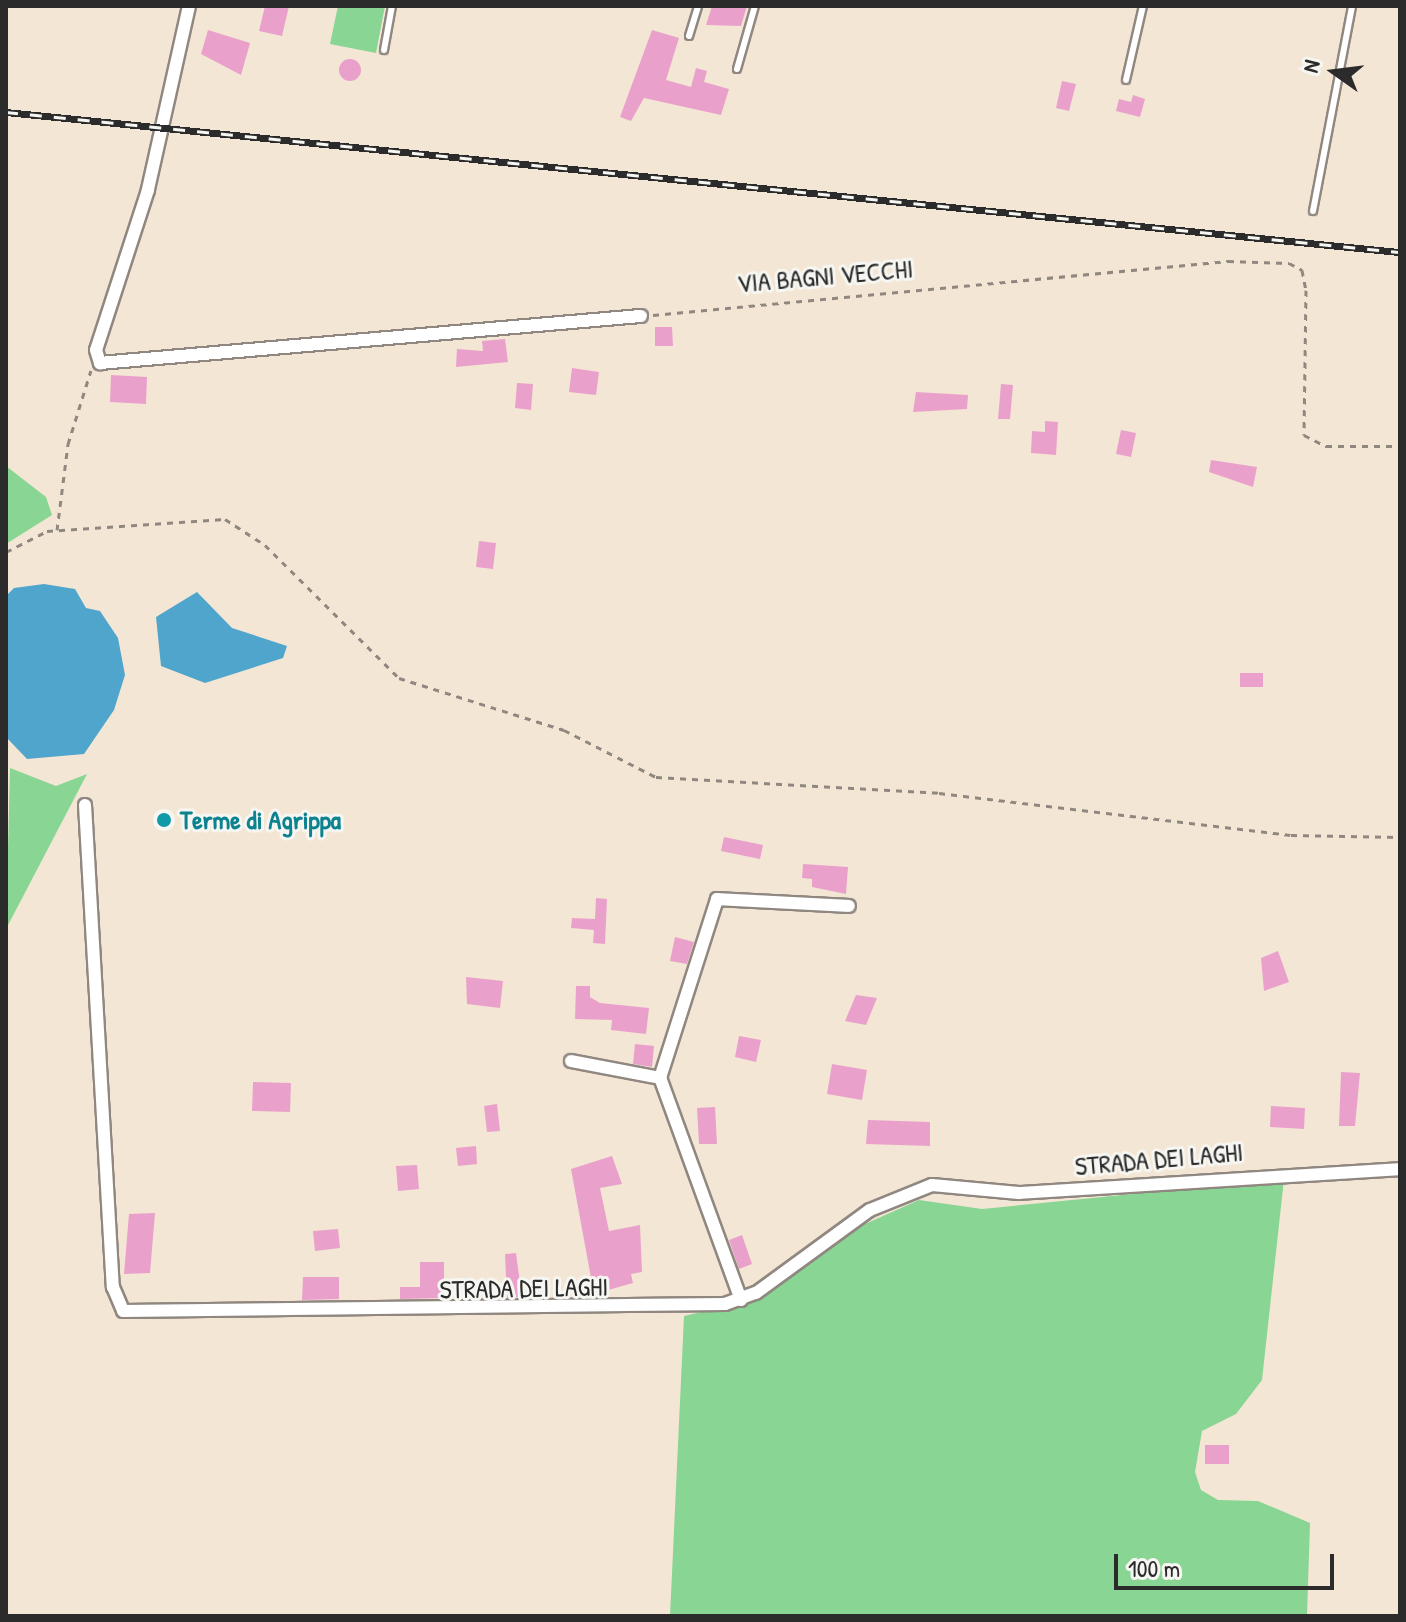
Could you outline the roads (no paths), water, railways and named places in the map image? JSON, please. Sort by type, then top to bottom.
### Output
[{"type":"street","points":[[189,6],[156,156],[96,350],[100,363],[116,365],[641,316]]},
{"type":"street","name":"STRADA DEI LAGHI","points":[[85,805],[120,1310],[589,1309],[741,1300],[870,1210],[932,1185],[1019,1193],[1400,1169]]},
{"type":"street","points":[[741,1300],[660,1078],[717,899],[849,906]]},
{"type":"street","points":[[571,1061],[660,1078]]},
{"type":"lane","points":[[384,50],[392,6]]},
{"type":"lane","points":[[689,36],[698,6]]},
{"type":"lane","points":[[737,69],[755,6]]},
{"type":"lane","points":[[1126,80],[1143,6]]},
{"type":"lane","points":[[1313,211],[1352,6]]},
{"type":"water","points":[[44,584],[75,589],[86,608],[100,611],[118,638],[125,675],[114,710],[84,754],[27,759],[6,737],[6,596],[14,588]]},
{"type":"water","points":[[197,592],[232,628],[287,646],[283,658],[205,683],[161,666],[156,617]]},
{"type":"railway","points":[[6,112],[1400,252]]},
{"type":"place","name":"Terme di Agrippa","points":[[164,820]]}]
